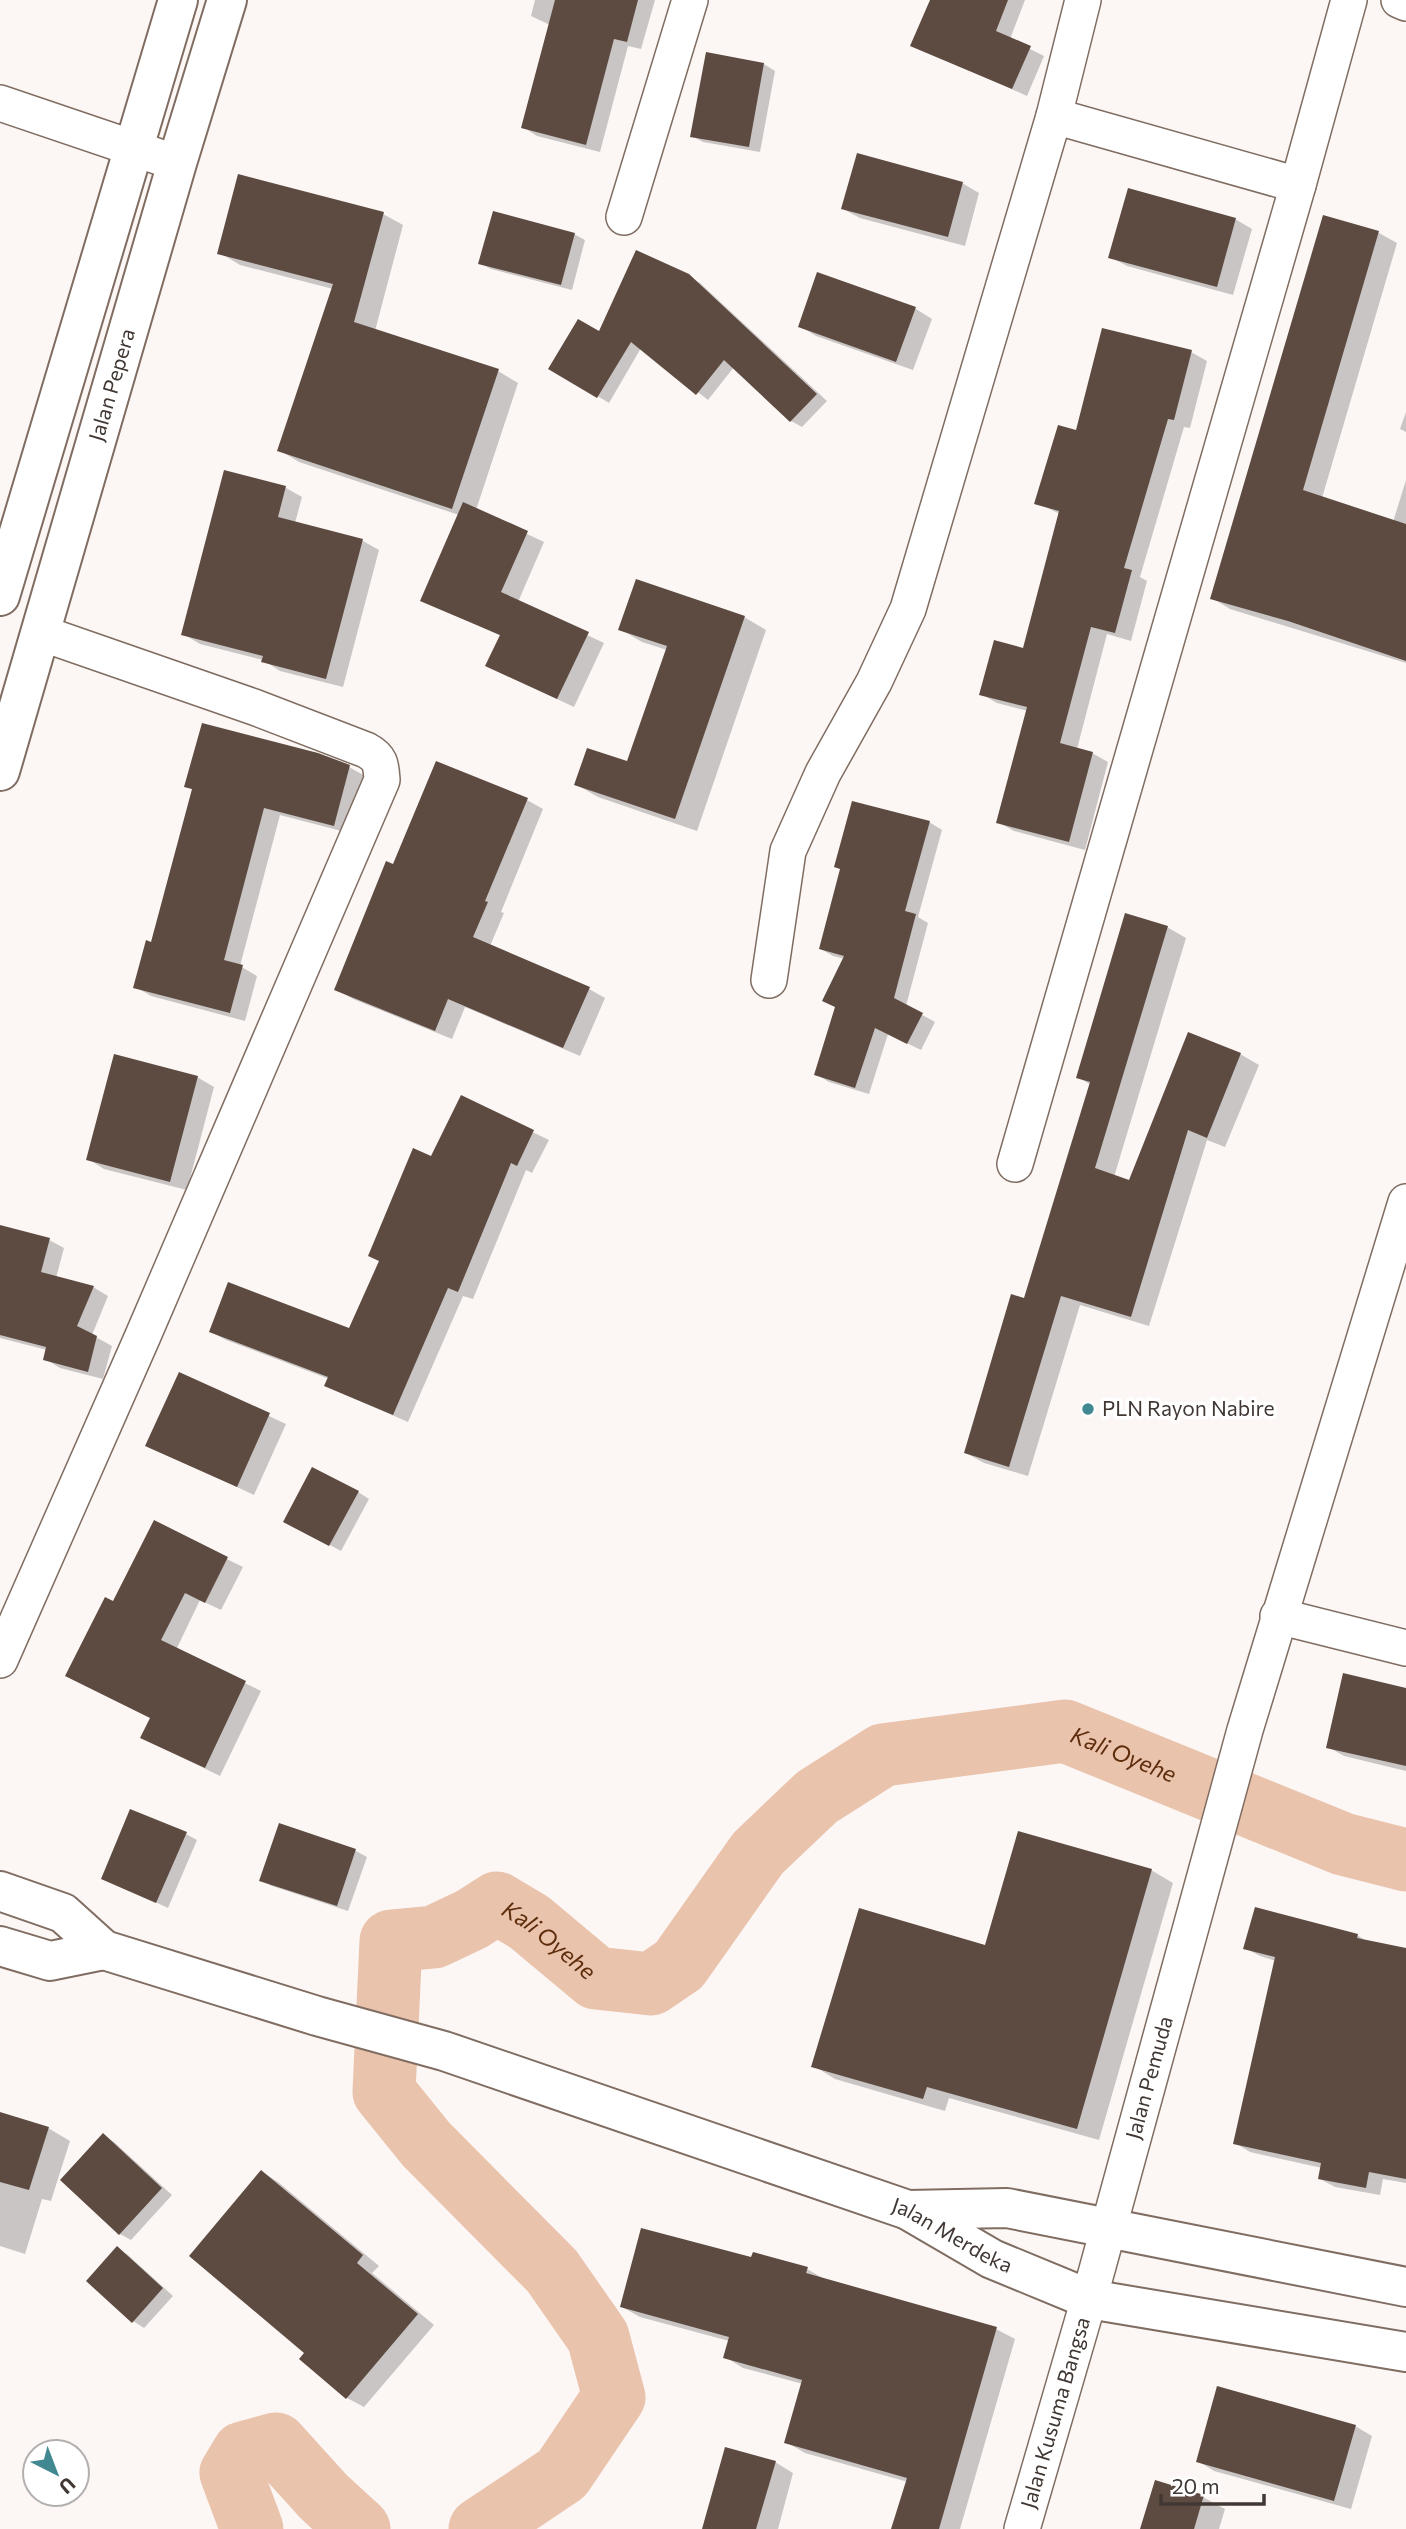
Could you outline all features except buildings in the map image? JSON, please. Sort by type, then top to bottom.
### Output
[{"type":"main road","points":[[0,596],[178,0]]},
{"type":"main road","name":"Jalan Pepera","points":[[0,771],[227,0]]},
{"type":"main road","points":[[0,1891],[63,1913],[104,1950],[317,2016],[444,2051],[908,2210]]},
{"type":"main road","points":[[0,1946],[50,1961],[104,1950]]},
{"type":"main road","name":"Jalan Merdeka","points":[[908,2210],[1007,2208],[1107,2230],[1406,2287]]},
{"type":"main road","name":"Jalan Merdeka","points":[[908,2210],[992,2259],[1088,2299],[1406,2352]]},
{"type":"street","points":[[624,217],[690,0]]},
{"type":"street","points":[[769,981],[788,851],[823,773],[874,682],[908,609],[1055,117],[1083,0]]},
{"type":"street","points":[[1015,1164],[1349,0]]},
{"type":"street","points":[[1399,0],[1406,2]]},
{"type":"street","points":[[0,103],[177,163]]},
{"type":"street","points":[[1055,117],[1298,185]]},
{"type":"street","points":[[0,1660],[382,780],[381,762],[366,750],[254,707],[41,633]]},
{"type":"street","name":"Jalan Pemuda","points":[[1088,2299],[1278,1616],[1406,1202]]},
{"type":"street","points":[[1278,1616],[1406,1648]]},
{"type":"street","name":"Jalan Kusuma Bangsa","points":[[1022,2529],[1088,2299]]},
{"type":"waterway","name":"Kali Oyehe","points":[[480,2529],[562,2474],[614,2397],[598,2337],[552,2271],[426,2144],[384,2092],[391,1941],[434,1937],[472,1919],[497,1903],[529,1922],[596,1978],[651,1984],[679,1965],[758,1853],[817,1797],[883,1755],[1065,1731],[1343,1844],[1406,1860]]},
{"type":"waterway","name":"Kali Oyehe","points":[[252,2529],[231,2473],[243,2453],[276,2444],[324,2497],[359,2529]]},
{"type":"place","name":"PLN Rayon Nabire","points":[[1088,1409]]}]
